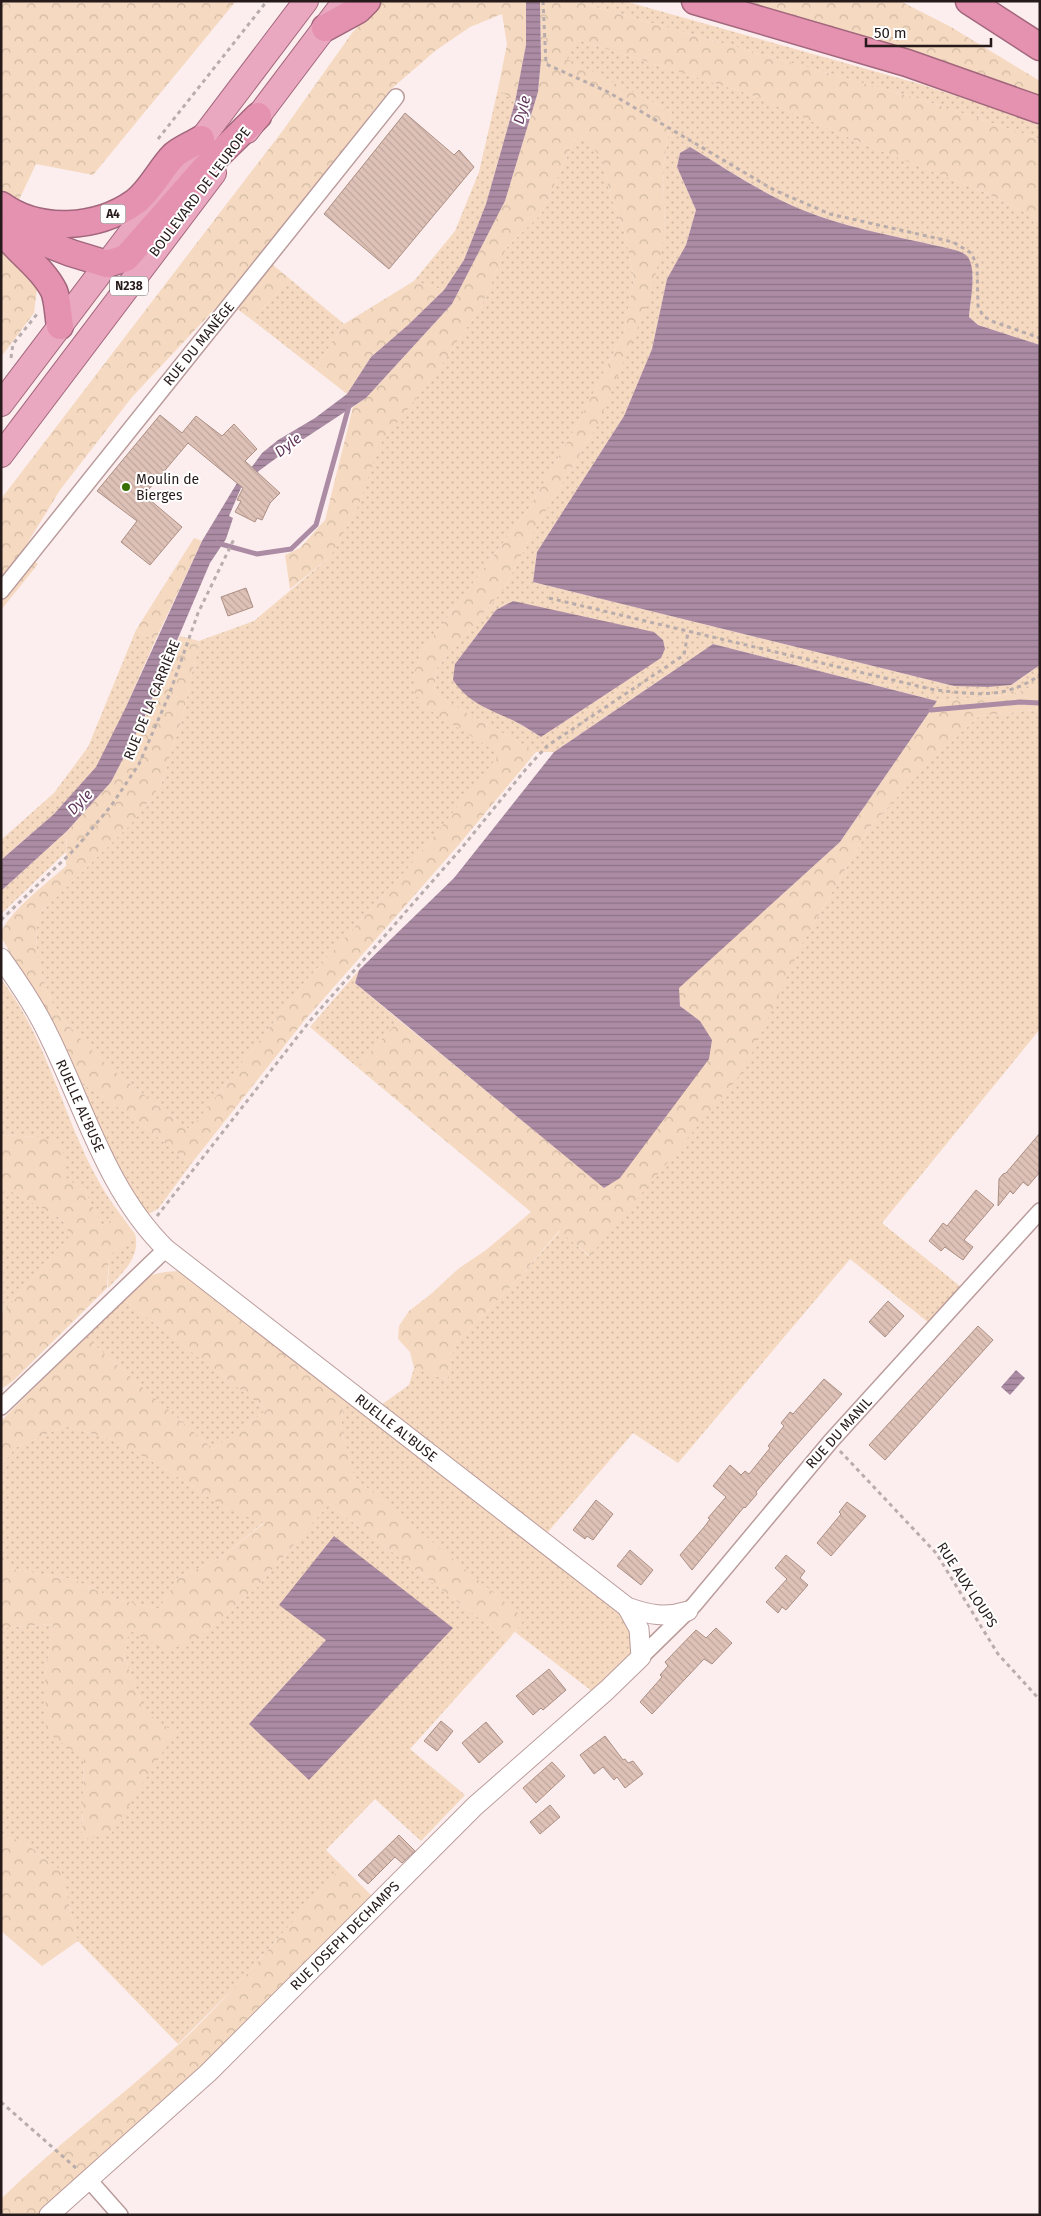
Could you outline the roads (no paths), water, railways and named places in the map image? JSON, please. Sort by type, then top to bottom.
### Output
[{"type":"highway","name":"N238","points":[[1,404],[306,1]]},
{"type":"highway","name":"BOULEVARD DE L'EUROPE","points":[[1,455],[345,1]]},
{"type":"highway","points":[[325,28],[358,10],[367,1]]},
{"type":"highway","points":[[695,1],[907,63],[1040,110]]},
{"type":"highway","points":[[968,1],[1040,47]]},
{"type":"highway","points":[[1,228],[107,264],[126,258],[204,168],[258,116]]},
{"type":"highway","name":"A4","points":[[1,205],[30,219],[69,225],[105,218],[136,201],[175,154],[201,140]]},
{"type":"highway","points":[[1,228],[12,244],[38,270],[54,292],[60,326]]},
{"type":"street","name":"RUE DU MANÈGE","points":[[1,591],[396,97]]},
{"type":"street","name":"RUELLE AL'BUSE","points":[[1,958],[40,1019],[120,1191],[146,1230],[166,1249],[627,1607],[657,1616],[688,1611]]},
{"type":"street","name":"RUE DU MANIL","points":[[641,1657],[688,1611],[831,1441],[1040,1211]]},
{"type":"street","points":[[1,1406],[166,1249]]},
{"type":"street","name":"RUELLE AL'BUSE","points":[[627,1607],[639,1629],[641,1657]]},
{"type":"street","name":"RUE JOSEPH DECHAMPS","points":[[49,2215],[208,2073],[475,1806],[607,1690],[641,1657]]},
{"type":"street","points":[[89,2180],[120,2215]]},
{"type":"water","name":"Dyle","points":[[526,1],[540,1],[541,60],[538,92],[505,201],[452,304],[366,398],[290,448],[256,473],[241,488],[229,516],[233,518],[226,539],[210,563],[144,718],[111,782],[67,831],[1,891],[1,860],[54,814],[96,767],[125,709],[202,541],[237,483],[262,453],[278,440],[315,418],[347,394],[371,357],[444,290],[464,260],[486,204],[515,102],[526,45]]},
{"type":"water","points":[[690,147],[757,188],[786,203],[818,216],[856,227],[959,251],[966,255],[972,267],[972,293],[969,317],[978,325],[1040,345],[1040,665],[1011,685],[988,687],[954,686],[533,582],[537,552],[624,416],[652,349],[667,279],[686,245],[696,210],[677,167],[680,153]]},
{"type":"water","points":[[513,601],[654,632],[663,640],[665,649],[661,658],[541,737],[474,701],[453,680],[455,664],[496,610]]},
{"type":"water","points":[[713,644],[937,701],[840,842],[679,988],[680,1006],[700,1021],[712,1040],[709,1059],[620,1178],[604,1188],[355,983],[359,970],[454,878],[554,752]]},
{"type":"water","points":[[1016,1370],[1025,1378],[1010,1395],[1001,1387]]},
{"type":"water","points":[[334,1536],[453,1628],[309,1780],[249,1724],[326,1640],[279,1605]]},
{"type":"waterway","points":[[217,543],[257,554],[291,549],[316,525],[349,406]]},
{"type":"waterway","points":[[931,710],[1020,702],[1040,703]]},
{"type":"place","name":"Moulin de Bierges","points":[[126,487]]}]
